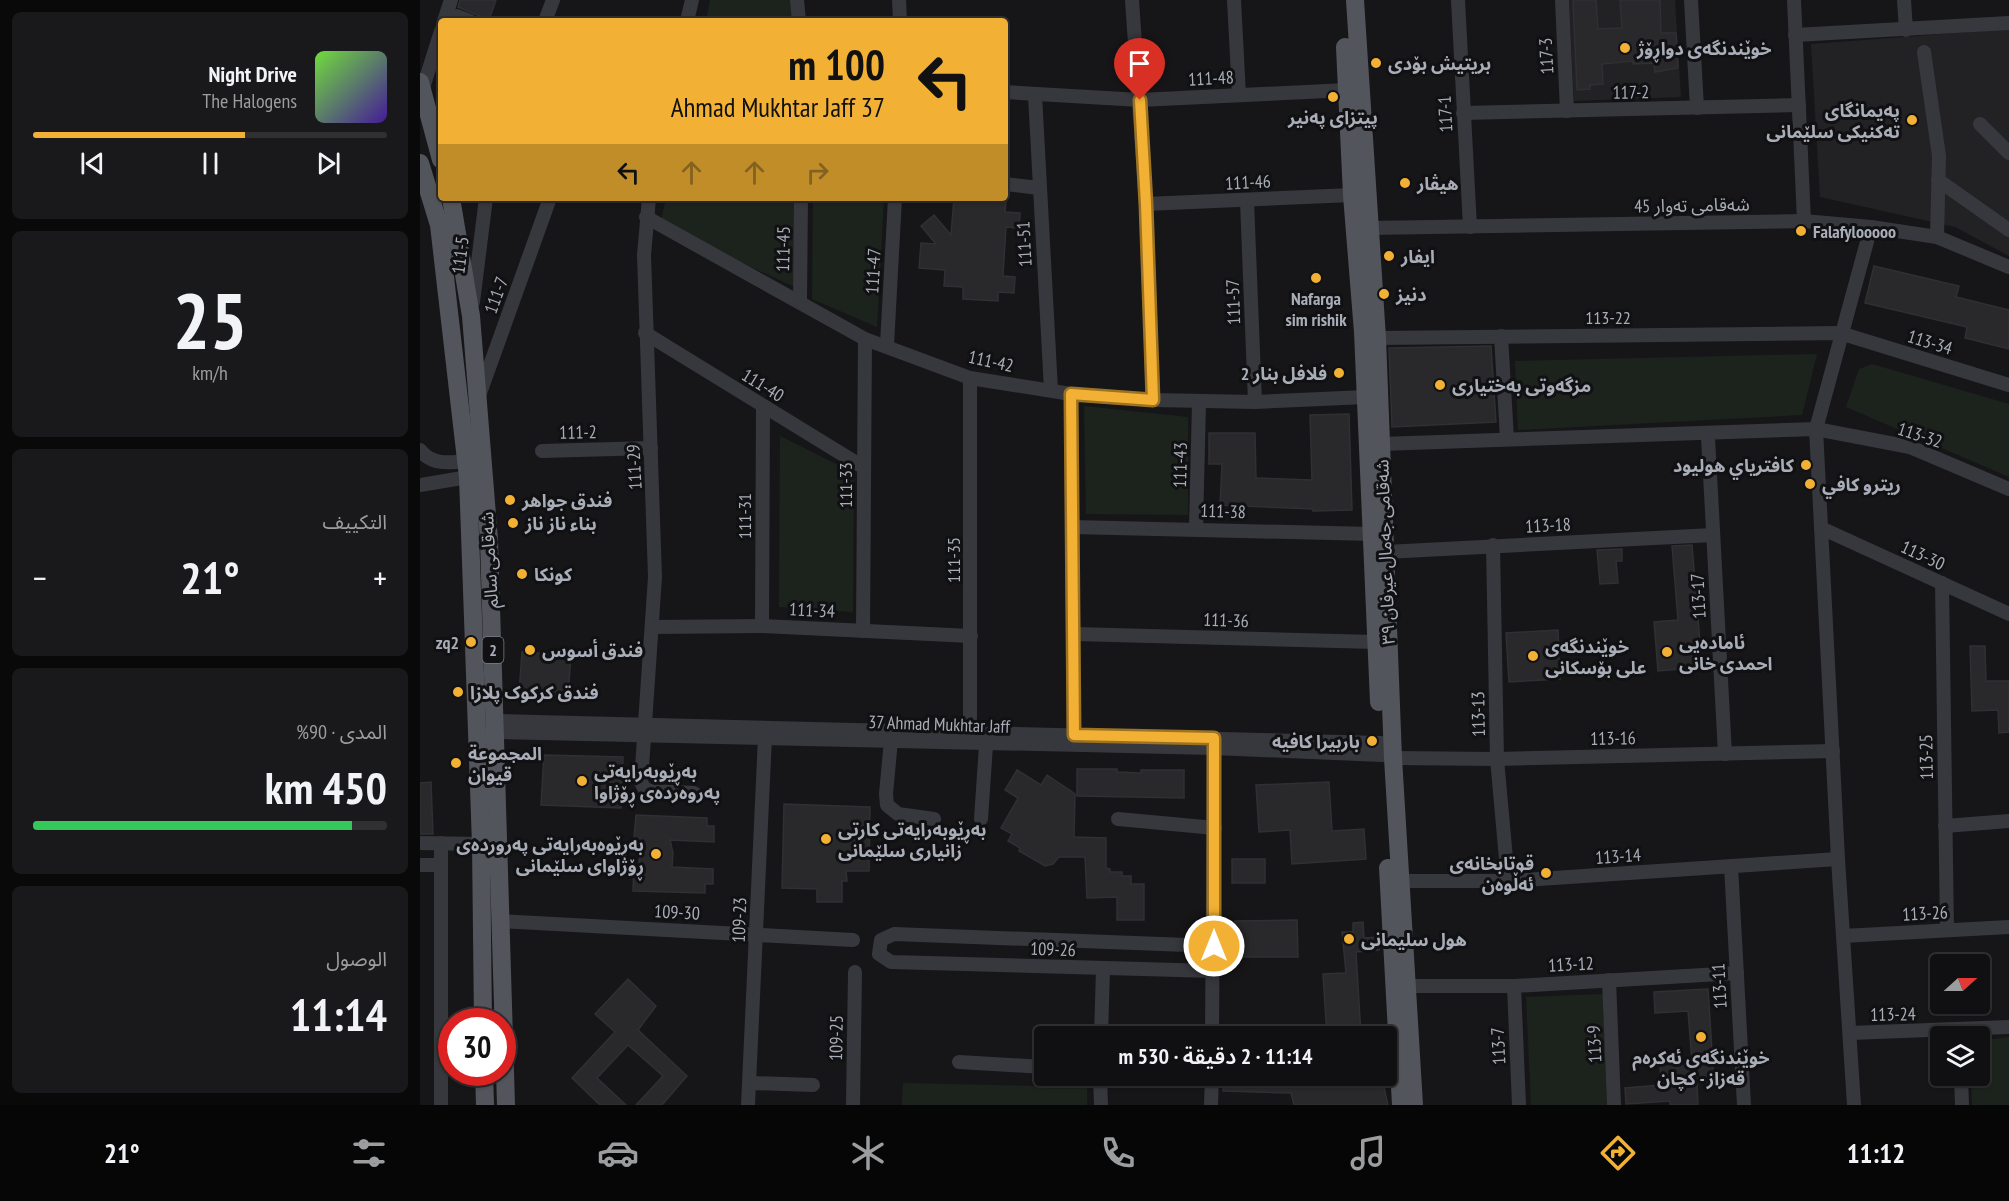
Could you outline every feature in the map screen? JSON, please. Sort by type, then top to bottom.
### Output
[{"type":"main road","name":"شەقامی جەمال عیرفان ٣٩","points":[[1343,0],[1352,195],[1366,397],[1376,642],[1385,752],[1401,1105]]},
{"type":"main road","name":"شەقامی جەمال عیرفان ٣٩","points":[[1354,0],[1377,338],[1385,552],[1385,752],[1401,881],[1414,1105]]},
{"type":"main road","points":[[421,85],[438,149]]},
{"type":"main road","name":"شەقامی سالم","points":[[420,163],[439,225],[467,469],[481,843],[483,1008]]},
{"type":"main road","name":"شەقامی سالم","points":[[452,201],[471,316],[476,404],[489,540],[506,1105]]},
{"type":"main road","points":[[484,1086],[484,1105]]},
{"type":"street","points":[[451,0],[457,18]]},
{"type":"street","points":[[546,18],[553,0]]},
{"type":"street","points":[[688,18],[692,0]]},
{"type":"street","points":[[797,0],[798,18]]},
{"type":"street","points":[[899,0],[900,18]]},
{"type":"street","points":[[1132,0],[1146,204],[1153,400]]},
{"type":"street","points":[[1234,0],[1239,95]]},
{"type":"street","name":"117-1","points":[[1458,0],[1470,227]]},
{"type":"street","name":"117-3","points":[[1562,0],[1567,111]]},
{"type":"street","points":[[1691,0],[1697,108]]},
{"type":"street","points":[[1794,0],[1804,221]]},
{"type":"street","points":[[1904,0],[1906,30]]},
{"type":"street","points":[[1795,35],[2009,23]]},
{"type":"street","points":[[421,85],[438,39]]},
{"type":"street","points":[[1924,51],[1939,156],[1937,237]]},
{"type":"street","name":"111-48","points":[[1008,92],[1140,100],[1347,90]]},
{"type":"street","name":"111-51","points":[[1035,95],[1051,390]]},
{"type":"street","name":"117-2","points":[[1463,113],[1799,105]]},
{"type":"street","points":[[1980,124],[2009,153]]},
{"type":"street","points":[[1938,180],[2009,230]]},
{"type":"street","points":[[1008,184],[1039,188]]},
{"type":"street","name":"111-46","points":[[1146,204],[1352,195]]},
{"type":"street","name":"111-5","points":[[471,316],[486,201]]},
{"type":"street","name":"111-7","points":[[476,404],[549,201]]},
{"type":"street","name":"111-29","points":[[649,201],[646,217],[645,333],[655,534],[652,627],[641,782],[644,788],[650,791],[694,793]]},
{"type":"street","name":"111-45","points":[[800,301],[801,201]]},
{"type":"street","name":"111-47","points":[[887,345],[895,201]]},
{"type":"street","name":"111-57","points":[[1247,201],[1255,402]]},
{"type":"street","name":"111-42","points":[[646,217],[865,339],[887,345],[970,378],[1071,394],[1153,400],[1255,402],[1366,397]]},
{"type":"street","name":"شەقامی تەوار 45","points":[[1369,228],[1804,221],[1871,226],[1937,237],[2009,267]]},
{"type":"street","points":[[1854,1105],[1838,859],[1816,429],[1840,333],[1871,226]]},
{"type":"street","name":"111-40","points":[[645,333],[863,467]]},
{"type":"street","name":"113-22","points":[[1377,338],[1840,333]]},
{"type":"street","name":"113-34","points":[[1840,333],[2009,385]]},
{"type":"street","points":[[1501,336],[1507,439]]},
{"type":"street","name":"111-33","points":[[863,631],[865,339]]},
{"type":"street","name":"111-35","points":[[970,378],[970,737]]},
{"type":"street","points":[[1071,394],[1075,634],[1074,740]]},
{"type":"street","name":"111-43","points":[[1196,528],[1199,402]]},
{"type":"street","name":"111-31","points":[[762,626],[763,406]]},
{"type":"street","name":"113-32","points":[[1381,444],[1816,429],[1910,447],[2009,489]]},
{"type":"street","name":"113-17","points":[[1708,437],[1725,754]]},
{"type":"street","name":"111-2","points":[[542,451],[651,448]]},
{"type":"street","points":[[420,450],[425,457],[467,469]]},
{"type":"street","points":[[420,485],[467,469]]},
{"type":"street","name":"111-38","points":[[1072,527],[1196,528],[1372,534]]},
{"type":"street","name":"113-30","points":[[1821,528],[2009,614]]},
{"type":"street","name":"113-18","points":[[1385,552],[1713,536]]},
{"type":"street","name":"113-13","points":[[1493,545],[1497,759],[1508,881]]},
{"type":"street","name":"113-25","points":[[1942,583],[1947,930]]},
{"type":"street","name":"111-34","points":[[652,627],[762,626],[971,636]]},
{"type":"street","name":"111-36","points":[[1075,634],[1376,642]]},
{"type":"street","name":"37 Ahmad Mukhtar Jaff","points":[[496,727],[1214,743],[1385,752]]},
{"type":"street","name":"37 Ahmad Mukhtar Jaff","points":[[644,729],[765,737],[891,740],[970,737],[986,745],[1074,740]]},
{"type":"street","name":"109-23","points":[[748,1105],[751,1083],[765,737]]},
{"type":"street","points":[[891,740],[887,806],[898,814],[934,819]]},
{"type":"street","points":[[1212,1026],[1214,743]]},
{"type":"street","points":[[981,819],[986,745]]},
{"type":"street","name":"113-16","points":[[1385,752],[1497,759],[1833,751]]},
{"type":"street","points":[[1118,819],[1215,828]]},
{"type":"street","points":[[1945,826],[2009,821]]},
{"type":"street","points":[[420,843],[481,843]]},
{"type":"street","points":[[441,843],[441,1105]]},
{"type":"street","name":"113-14","points":[[1401,881],[1508,881],[1838,859]]},
{"type":"street","points":[[420,865],[441,865]]},
{"type":"street","name":"113-11","points":[[1731,866],[1744,1105]]},
{"type":"street","name":"109-30","points":[[499,921],[853,940]]},
{"type":"street","name":"113-26","points":[[1843,936],[2009,927]]},
{"type":"street","name":"109-26","points":[[1214,946],[894,934],[881,940],[878,947],[879,954],[891,962],[1214,971]]},
{"type":"street","points":[[1101,1026],[1102,969]]},
{"type":"street","name":"109-25","points":[[853,1105],[855,972]]},
{"type":"street","name":"113-12","points":[[1407,986],[1514,986],[1737,973]]},
{"type":"street","name":"113-9","points":[[1609,980],[1614,1105]]},
{"type":"street","name":"113-7","points":[[1514,986],[1519,1105]]},
{"type":"street","name":"113-24","points":[[1990,1030],[2009,1027]]},
{"type":"street","name":"113-24","points":[[1850,1033],[1930,1034]]},
{"type":"street","points":[[959,1062],[1034,1066]]},
{"type":"street","points":[[751,1083],[813,1086]]},
{"type":"street","points":[[1100,1086],[1101,1105]]},
{"type":"street","points":[[1211,1105],[1212,1086]]},
{"type":"street","points":[[1961,1086],[1962,1105]]},
{"type":"shaded area","points":[[710,0],[791,0],[792,18],[707,18]]},
{"type":"shaded area","name":"خوێندنگەی دواڕۆژ","points":[[1569,0],[1675,0],[1681,97],[1574,101]]},
{"type":"shaded area","name":"پەیمانگای تەکنیکی سلێمانی","points":[[2009,29],[2009,256],[1955,227],[1820,197],[1811,44]]},
{"type":"shaded area","points":[[665,201],[794,201],[795,287],[660,226]]},
{"type":"shaded area","points":[[813,201],[884,201],[877,327],[812,299]]},
{"type":"shaded area","points":[[1817,354],[1802,415],[1518,430],[1515,361]]},
{"type":"shaded area","points":[[1872,364],[2009,404],[2009,477],[1846,407],[1859,369]]},
{"type":"shaded area","points":[[1084,406],[1188,417],[1188,515],[1086,514]]},
{"type":"shaded area","points":[[780,436],[854,473],[853,612],[779,607]]},
{"type":"shaded area","points":[[1603,994],[1607,1105],[1531,1105],[1526,997]]},
{"type":"shaded area","points":[[2009,1037],[2009,1105],[1972,1105],[1971,1086],[1990,1086],[1990,1040]]},
{"type":"shaded area","points":[[903,1083],[1087,1087],[1087,1105],[902,1105]]},
{"type":"building","points":[[460,0],[496,0],[490,18],[458,7]]},
{"type":"building","points":[[1573,0],[1596,0],[1598,29],[1622,28],[1620,0],[1660,0],[1661,33],[1676,33],[1678,68],[1655,72],[1654,63],[1633,64],[1633,61],[1602,64],[1603,84],[1590,85],[1590,89],[1577,90]]},
{"type":"building","points":[[954,201],[1006,201],[1005,212],[1020,213],[1019,228],[1006,227],[1003,276],[1015,277],[1014,293],[998,292],[998,301],[963,299],[963,287],[944,286],[945,270],[919,268],[921,243],[936,244],[921,226],[934,215],[951,235]]},
{"type":"building","points":[[1874,266],[1959,286],[1956,297],[2009,310],[2009,349],[1965,338],[1967,327],[1865,303]]},
{"type":"building","name":"مزگەوتی بەختیاری","points":[[1491,346],[1496,422],[1392,427],[1389,348]]},
{"type":"building","points":[[1349,414],[1352,510],[1313,511],[1313,509],[1220,505],[1222,464],[1209,464],[1209,433],[1255,433],[1256,478],[1312,480],[1310,415]]},
{"type":"building","points":[[1692,545],[1702,667],[1658,671],[1654,622],[1678,620],[1672,546]]},
{"type":"building","points":[[1622,549],[1622,561],[1616,561],[1618,583],[1600,584],[1597,550]]},
{"type":"building","name":"خوێندنگەی علی بۆسکانی","points":[[1558,630],[1560,679],[1509,682],[1506,633]]},
{"type":"building","points":[[1970,646],[1985,646],[1986,681],[2009,681],[2009,732],[1999,733],[1998,710],[1972,711]]},
{"type":"building","points":[[522,652],[571,655],[568,696],[519,693]]},
{"type":"building","name":"بەڕێوبەرایەتی پەروەردەی ڕۆژاوا","points":[[544,755],[623,757],[621,808],[541,805]]},
{"type":"building","points":[[1077,769],[1117,769],[1117,772],[1141,773],[1141,770],[1184,770],[1184,798],[1077,796]]},
{"type":"building","points":[[1017,770],[1041,785],[1047,775],[1075,794],[1074,837],[1106,838],[1106,868],[1110,869],[1110,872],[1122,872],[1122,876],[1131,876],[1131,884],[1144,884],[1144,920],[1117,920],[1117,897],[1087,898],[1085,857],[1059,857],[1053,864],[1045,866],[1019,851],[1020,848],[1008,841],[1012,834],[1001,828],[1018,798],[1005,790]]},
{"type":"building","points":[[431,782],[433,834],[420,834],[420,783]]},
{"type":"building","points":[[1329,782],[1332,831],[1364,829],[1366,859],[1292,864],[1290,830],[1259,832],[1256,785]]},
{"type":"building","name":"بەڕێوبەرایەتی کارتی زانیاری سلێمانی","points":[[784,804],[870,807],[869,871],[846,871],[847,881],[842,881],[842,902],[817,902],[817,889],[782,888]]},
{"type":"building","name":"بەڕێوەبەرایەتی پەروردەی ڕۆژاوای سلێمانی","points":[[636,815],[707,818],[707,826],[714,826],[714,842],[670,840],[673,853],[672,867],[713,869],[713,884],[705,884],[705,893],[633,891],[634,866],[639,866],[640,838],[634,838]]},
{"type":"building","points":[[1232,859],[1265,859],[1265,883],[1232,883]]},
{"type":"building","points":[[1297,920],[1298,957],[1236,957],[1235,921]]},
{"type":"building","points":[[1363,922],[1364,938],[1378,937],[1379,950],[1356,952],[1360,1026],[1326,1026],[1323,974],[1346,973],[1342,932],[1353,932],[1353,923]]},
{"type":"building","points":[[628,979],[656,1006],[638,1030],[687,1076],[662,1105],[636,1105],[663,1076],[628,1045],[597,1078],[626,1105],[600,1105],[572,1078],[615,1032],[595,1014]]},
{"type":"building","name":"خوێندنگەی ئەکرەم قەزاز - کچان","points":[[1708,989],[1714,1082],[1697,1083],[1698,1105],[1670,1105],[1670,1101],[1626,1104],[1625,1088],[1661,1085],[1660,1063],[1692,1061],[1688,1011],[1655,1013],[1654,992]]},
{"type":"building","points":[[1223,1086],[1384,1086],[1388,1105],[1294,1105],[1291,1093],[1223,1091]]},
{"type":"place","name":"خوێندنگەی دواڕۆژ","points":[[1625,48]]},
{"type":"place","name":"بریتیش بۆدی","points":[[1376,63]]},
{"type":"place","name":"پیتزای پەنیر","points":[[1333,97]]},
{"type":"place","name":"پەیمانگای تەکنیکی سلێمانی","points":[[1912,120]]},
{"type":"place","name":"هيڤار","points":[[1405,183]]},
{"type":"place","name":"Falafylooooo","points":[[1801,231]]},
{"type":"place","name":"ايفار","points":[[1389,256]]},
{"type":"place","name":"Nafarga sim rishik","points":[[1316,278]]},
{"type":"place","name":"دنيز","points":[[1384,294]]},
{"type":"place","name":"فلافل بنار 2","points":[[1339,373]]},
{"type":"place","name":"مزگەوتی بەختیاری","points":[[1440,385]]},
{"type":"place","name":"كافترياي هوليود","points":[[1806,465]]},
{"type":"place","name":"ريترو كافي","points":[[1810,484]]},
{"type":"place","name":"فندق جواھر","points":[[510,500]]},
{"type":"place","name":"بناء ناز ناز","points":[[513,523]]},
{"type":"place","name":"کونکا","points":[[522,574]]},
{"type":"place","name":"zq2","points":[[471,642]]},
{"type":"place","name":"فندق أسوس","points":[[530,650]]},
{"type":"place","name":"ئامادەیی احمدی خانی","points":[[1667,652]]},
{"type":"place","name":"خوێندنگەی علی بۆسکانی","points":[[1533,656]]},
{"type":"place","name":"فندق کرکوک پلازا","points":[[458,692]]},
{"type":"place","name":"باربيرا كافيه","points":[[1372,741]]},
{"type":"place","name":"المجموعة قیوان","points":[[456,763]]},
{"type":"place","name":"بەڕێوبەرایەتی پەروەردەی ڕۆژاوا","points":[[582,781]]},
{"type":"place","name":"بەڕێوبەرایەتی کارتی زانیاری سلێمانی","points":[[826,839]]},
{"type":"place","name":"بەڕێوەبەرایەتی پەروردەی ڕۆژاوای سلێمانی","points":[[656,854]]},
{"type":"place","name":"قوتابخانەی ئەڵوەن","points":[[1546,873]]},
{"type":"place","name":"هول سليمانى","points":[[1349,939]]},
{"type":"place","name":"خوێندنگەی ئەکرەم قەزاز - کچان","points":[[1701,1037]]},
{"type":"route","points":[[1140,100],[1153,400],[1071,394],[1075,634],[1074,735],[1214,738],[1214,946]]}]
